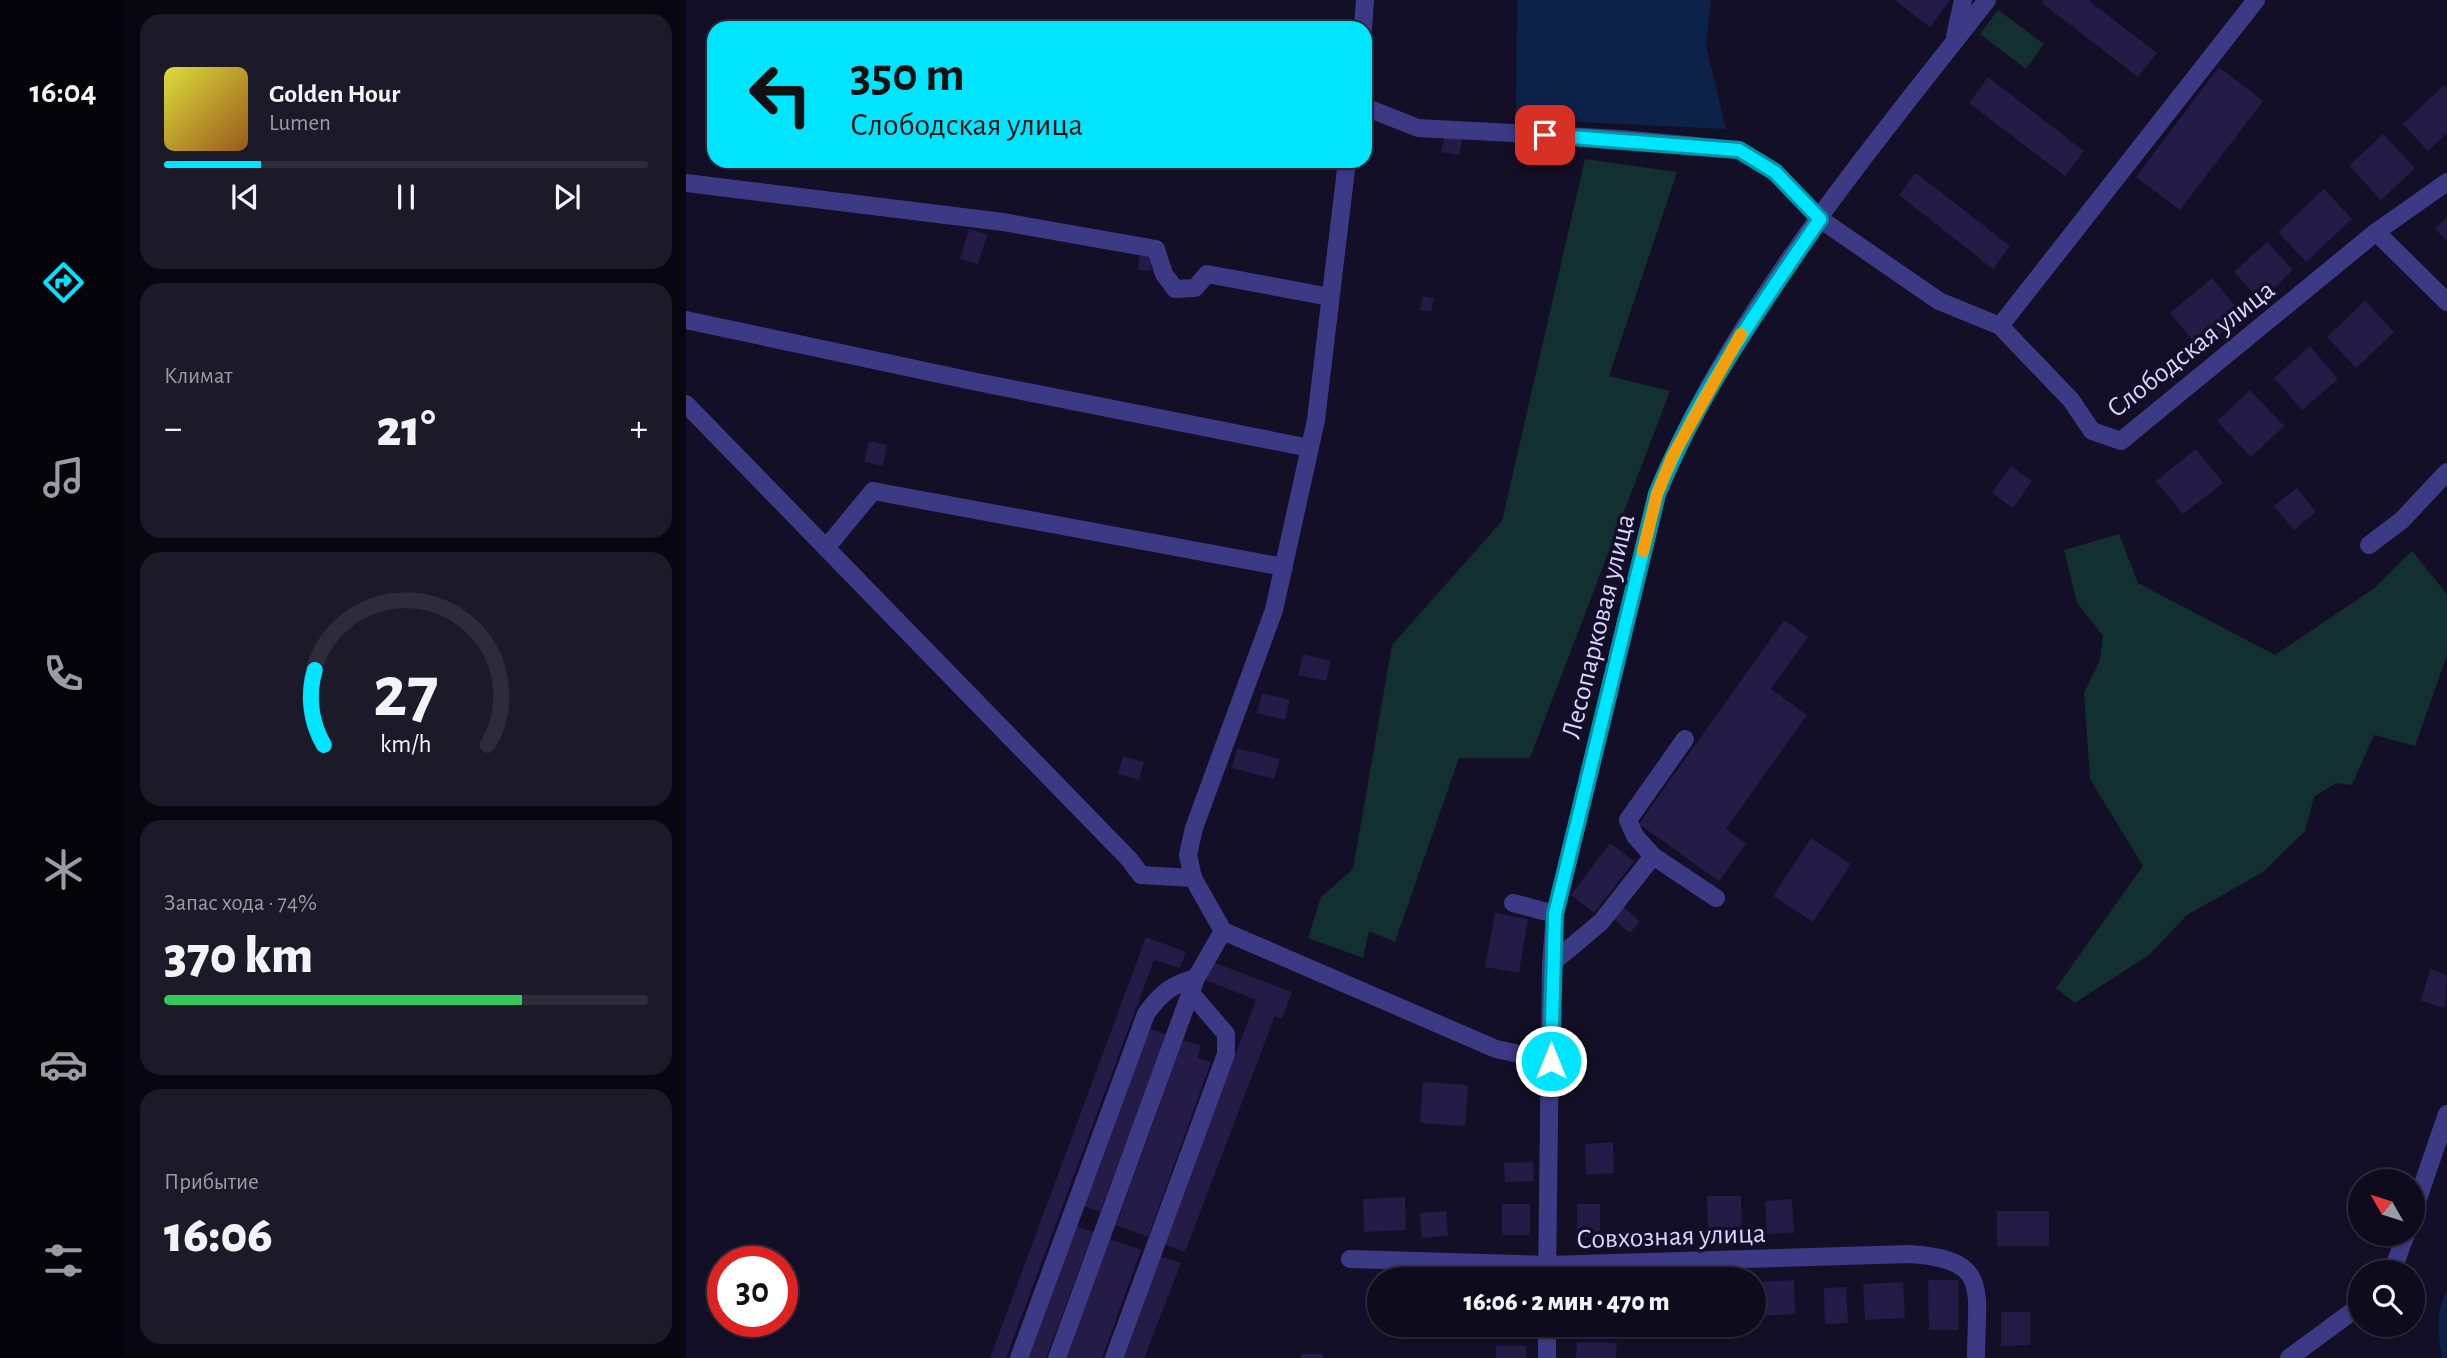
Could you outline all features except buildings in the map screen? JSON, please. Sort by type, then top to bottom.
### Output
[{"type":"street","points":[[1364,21],[1365,0]]},
{"type":"street","points":[[1953,44],[1963,0]]},
{"type":"street","name":"Лесопарковая улица","points":[[1548,1267],[1551,964],[1555,914],[1657,494],[1672,457],[1725,357],[1820,219],[1987,0]]},
{"type":"street","points":[[2000,326],[2256,0]]},
{"type":"street","name":"Слободская улица","points":[[1372,110],[1418,128],[1622,139],[1739,150],[1775,172],[1820,219],[1939,301],[2000,326],[2071,400],[2092,431],[2121,441],[2376,232],[2447,182]]},
{"type":"street","points":[[1346,168],[1310,447],[1274,610],[1194,828],[1188,855],[1193,878],[1223,931],[1496,1049],[1551,1061]]},
{"type":"street","points":[[686,183],[1003,222],[1156,249],[1164,274],[1175,289],[1195,288],[1206,274],[1331,297]]},
{"type":"street","points":[[2376,232],[2447,302]]},
{"type":"street","points":[[686,320],[972,381],[1310,447]]},
{"type":"street","points":[[686,404],[1141,875],[1193,878]]},
{"type":"street","points":[[2369,545],[2402,520],[2447,472]]},
{"type":"street","points":[[826,548],[873,491],[1283,568]]},
{"type":"street","points":[[1685,739],[1628,820],[1635,835],[1653,856],[1716,898]]},
{"type":"street","points":[[1551,964],[1601,922],[1653,856]]},
{"type":"street","points":[[1513,903],[1555,914]]},
{"type":"street","points":[[1056,1358],[1193,985],[1223,931]]},
{"type":"street","points":[[1019,1358],[1146,1014],[1158,996],[1175,983],[1193,985],[1226,1034],[1226,1054],[1114,1358]]},
{"type":"street","points":[[2426,1175],[2447,1114]]},
{"type":"street","name":"Совхозная улица","points":[[1651,1267],[1938,1255],[1960,1263],[1972,1273],[1976,1290],[1976,1358]]},
{"type":"street","name":"Совхозная улица","points":[[1350,1259],[1472,1267]]},
{"type":"street","points":[[2289,1358],[2348,1315]]},
{"type":"street","points":[[1547,1337],[1547,1358]]},
{"type":"green space","points":[[1998,10],[2044,44],[2026,69],[1980,34]]},
{"type":"green space","points":[[1585,159],[1677,172],[1609,376],[1670,391],[1530,758],[1459,758],[1395,942],[1369,931],[1363,958],[1308,938],[1321,897],[1353,869],[1392,645],[1502,521]]},
{"type":"green space","points":[[2119,534],[2138,583],[2275,655],[2376,587],[2412,551],[2447,594],[2447,655],[2415,746],[2374,735],[2352,785],[2336,783],[2314,797],[2305,831],[2263,872],[2187,915],[2150,954],[2075,1003],[2056,988],[2143,866],[2090,779],[2084,693],[2100,660],[2103,636],[2077,603],[2064,550]]},
{"type":"water","points":[[1517,0],[1711,0],[1706,45],[1726,129],[1516,119]]},
{"type":"water","points":[[2447,1290],[2447,1358],[2442,1358],[2439,1315]]},
{"type":"slow traffic","points":[[1643,551],[1657,494],[1672,457],[1725,357],[1741,334]]},
{"type":"route","points":[[1545,135],[1739,150],[1775,172],[1820,219],[1725,357],[1672,457],[1657,494],[1555,914],[1551,964],[1551,1061]]}]
